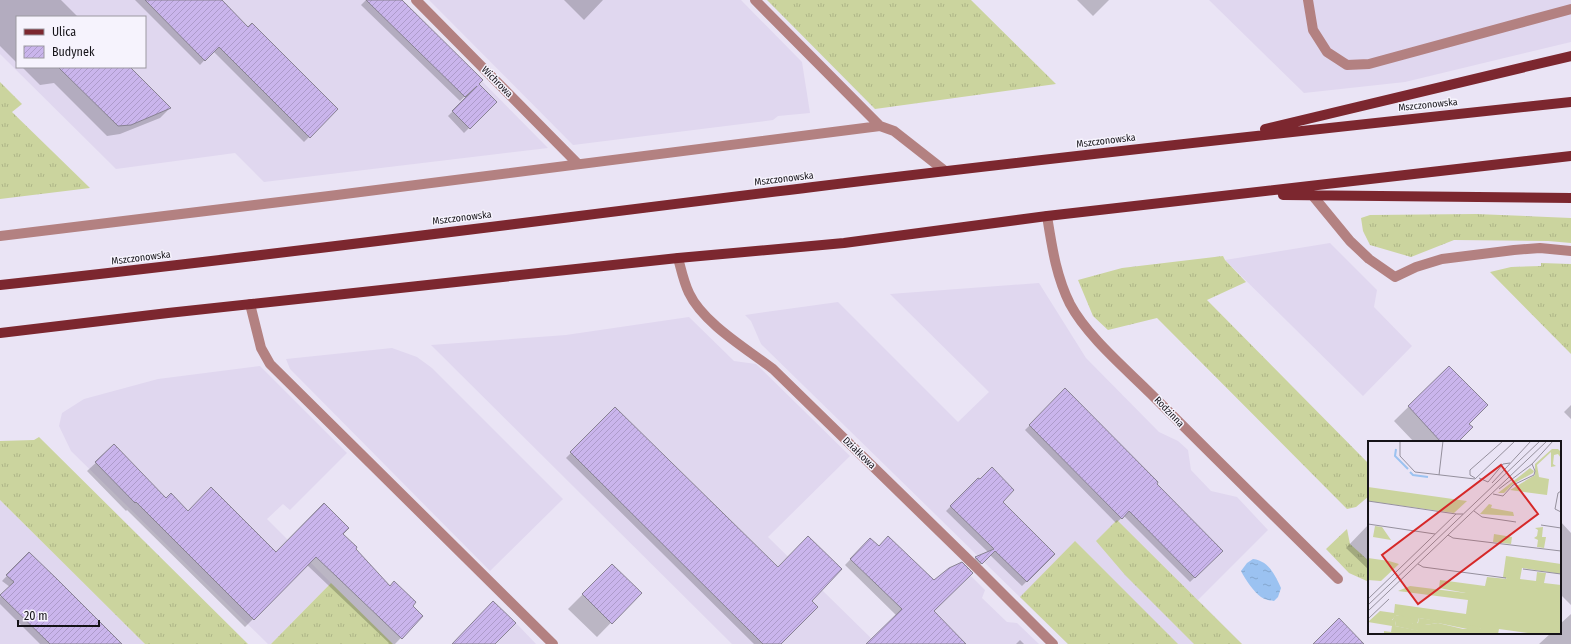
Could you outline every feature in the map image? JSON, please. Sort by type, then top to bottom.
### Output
[{"type":"main road","points":[[1224,139],[1571,56]]},
{"type":"main road","name":"Mszczonowska","points":[[0,285],[160,268],[1224,139],[1571,102]]},
{"type":"main road","points":[[0,333],[250,304],[678,258],[844,243],[1047,216],[1241,195],[1571,156]]},
{"type":"main road","points":[[1241,195],[1571,198]]},
{"type":"street","name":"Wichrowa","points":[[416,0],[578,164]]},
{"type":"street","points":[[756,0],[880,126],[894,131],[945,172]]},
{"type":"street","points":[[1308,0],[1313,30],[1318,40],[1327,52],[1347,65],[1369,64],[1571,10]]},
{"type":"street","points":[[0,236],[880,126]]},
{"type":"street","points":[[1313,196],[1350,241],[1369,260],[1395,277],[1416,267],[1442,259],[1540,248],[1571,251]]},
{"type":"street","name":"Rodzinna","points":[[1047,216],[1053,257],[1060,281],[1071,304],[1081,320],[1100,342],[1203,447],[1338,579]]},
{"type":"street","name":"Działkowa","points":[[678,258],[688,293],[700,311],[743,348],[773,369],[1053,644]]},
{"type":"street","points":[[250,304],[261,348],[270,364],[553,644]]},
{"type":"shaded area","points":[[0,0],[402,0],[548,148],[264,182],[235,153],[116,169],[0,54]]},
{"type":"shaded area","points":[[429,0],[741,0],[802,62],[810,113],[778,116],[773,120],[573,145]]},
{"type":"shaded area","points":[[1209,0],[1571,0],[1571,42],[1405,82],[1304,93]]},
{"type":"shaded area","points":[[1330,243],[1377,290],[1374,307],[1412,346],[1363,396],[1225,260]]},
{"type":"shaded area","points":[[1039,283],[1086,358],[1159,432],[1178,441],[1188,450],[1191,470],[1211,491],[1237,497],[1268,530],[1198,600],[1242,644],[1068,644],[761,344],[751,321],[745,315],[838,302],[958,422],[989,392],[890,294]]},
{"type":"shaded area","points":[[689,317],[734,361],[756,364],[850,456],[768,537],[877,644],[732,644],[431,345],[566,335]]},
{"type":"shaded area","points":[[392,348],[417,357],[432,368],[563,499],[490,571],[290,369],[286,359]]},
{"type":"shaded area","points":[[260,366],[347,453],[290,510],[283,504],[267,519],[331,583],[271,644],[268,644],[71,451],[59,426],[62,413],[84,399],[158,379]]},
{"type":"shaded area","points":[[0,500],[145,644],[0,644]]},
{"type":"shaded area","points":[[970,575],[985,590],[982,598],[1007,622],[1017,623],[1039,644],[900,644]]},
{"type":"shaded area","points":[[516,623],[536,644],[495,644]]},
{"type":"green space","points":[[767,0],[971,0],[1056,84],[875,109]]},
{"type":"green space","points":[[0,82],[22,104],[12,112],[90,188],[0,199]]},
{"type":"green space","points":[[1476,214],[1571,218],[1571,243],[1548,241],[1454,240],[1411,257],[1370,245],[1363,231],[1361,218],[1370,215]]},
{"type":"green space","points":[[1223,256],[1246,282],[1207,300],[1368,463],[1368,497],[1356,507],[1347,509],[1157,318],[1108,330],[1093,316],[1078,280],[1122,268]]},
{"type":"green space","points":[[1541,263],[1571,264],[1571,354],[1490,272],[1511,267],[1541,266]]},
{"type":"green space","points":[[39,437],[248,644],[145,644],[0,500],[0,441],[34,440]]},
{"type":"green space","points":[[1117,520],[1242,644],[1194,644],[1125,575],[1096,541]]},
{"type":"green space","points":[[1347,529],[1350,544],[1368,560],[1368,582],[1349,573],[1326,549]]},
{"type":"green space","points":[[1075,541],[1178,644],[1068,644],[1020,597]]},
{"type":"green space","points":[[331,583],[393,644],[271,644]]},
{"type":"water","points":[[1253,559],[1259,560],[1271,569],[1281,588],[1278,597],[1274,601],[1264,599],[1258,595],[1241,571],[1247,563]]},
{"type":"building","points":[[145,0],[222,0],[248,27],[252,23],[338,109],[310,138],[219,47],[205,61]]},
{"type":"building","points":[[366,0],[402,0],[483,80],[479,84],[497,102],[470,129],[452,111],[477,86],[465,97]]},
{"type":"building","points":[[59,68],[131,68],[171,108],[131,125],[118,126]]},
{"type":"building","points":[[1449,366],[1488,405],[1469,424],[1473,427],[1459,441],[1440,441],[1408,406]]},
{"type":"building","points":[[1065,388],[1158,482],[1157,484],[1223,551],[1195,578],[1129,511],[1122,519],[1029,425]]},
{"type":"building","points":[[615,407],[778,567],[808,536],[842,569],[812,601],[818,607],[781,644],[763,644],[570,452]]},
{"type":"building","points":[[114,444],[166,498],[171,493],[188,511],[211,487],[276,552],[324,503],[349,528],[343,534],[357,547],[356,549],[390,586],[394,581],[416,602],[413,606],[423,616],[402,639],[316,557],[254,620],[95,462]]},
{"type":"building","points":[[992,467],[1014,490],[1003,502],[1055,554],[1027,582],[995,551],[982,564],[975,557],[994,549],[950,506],[978,478],[980,479]]},
{"type":"building","points":[[888,536],[934,580],[949,568],[962,562],[973,573],[934,611],[966,644],[866,644],[902,609],[850,559],[870,538],[879,546]]},
{"type":"building","points":[[29,552],[122,644],[50,644],[0,595],[14,582],[6,575]]},
{"type":"building","points":[[612,564],[642,593],[612,624],[582,594]]},
{"type":"building","points":[[493,601],[516,623],[495,644],[452,644]]},
{"type":"building","points":[[1339,618],[1364,644],[1313,644]]}]
